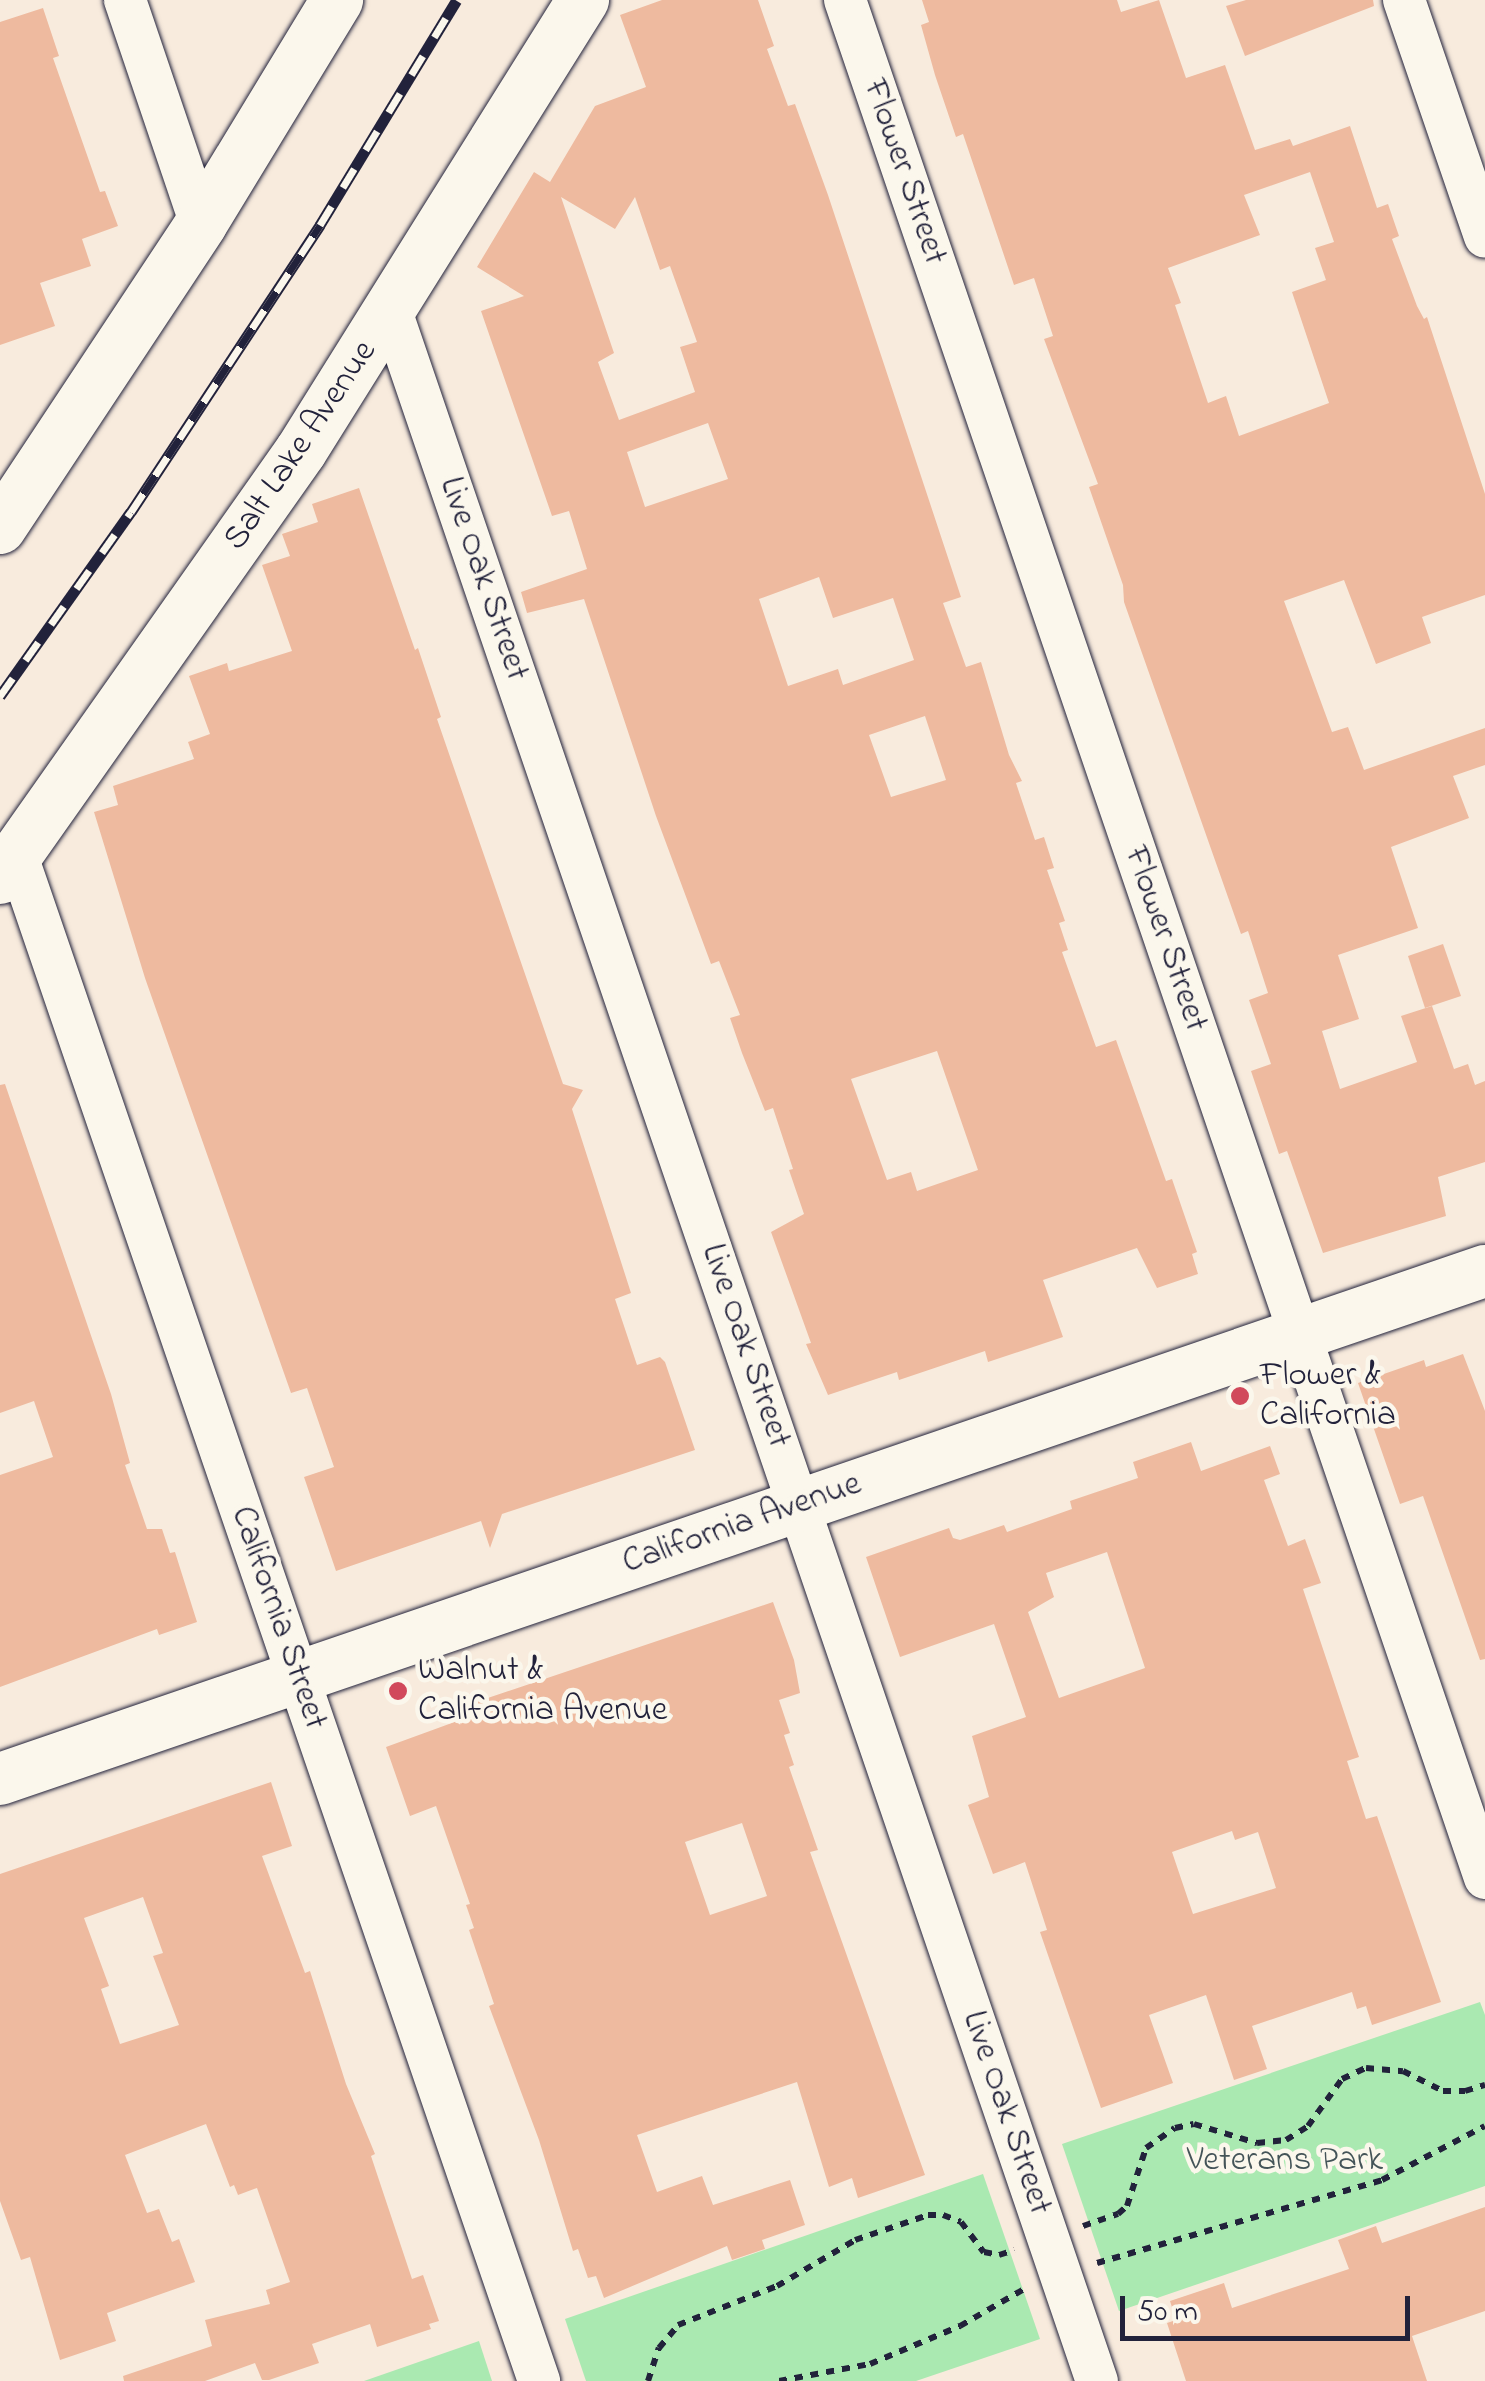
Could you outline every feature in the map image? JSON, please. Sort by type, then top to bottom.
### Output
[{"type":"street","points":[[124,0],[201,224]]},
{"type":"street","points":[[0,528],[201,224],[338,0]]},
{"type":"street","name":"Salt Lake Avenue","points":[[8,867],[300,451],[391,312],[583,0]]},
{"type":"street","name":"Flower Street","points":[[845,0],[1485,1878]]},
{"type":"street","points":[[1404,0],[1485,237]]},
{"type":"street","name":"Live Oak Street","points":[[391,312],[1097,2381]]},
{"type":"street","name":"California Street","points":[[8,867],[298,1676],[539,2381]]},
{"type":"street","name":"California Avenue","points":[[0,1779],[1485,1270]]},
{"type":"path","points":[[779,2381],[870,2364],[960,2326],[1014,2292],[1060,2275],[1173,2238],[1382,2180],[1485,2126]]},
{"type":"green space","name":"Veterans Park","points":[[1480,2002],[1485,2015],[1485,2186],[1119,2311],[1062,2144]]},
{"type":"green space","points":[[983,2174],[1040,2339],[916,2381],[586,2381],[565,2319]]},
{"type":"green space","points":[[479,2341],[492,2381],[364,2381]]},
{"type":"building","points":[[662,0],[758,0],[774,46],[767,49],[788,106],[795,104],[828,195],[961,597],[943,603],[966,667],[981,662],[1009,755],[1022,781],[1016,783],[1035,840],[1044,837],[1054,868],[1047,870],[1065,921],[1059,923],[1068,950],[1062,952],[1096,1047],[1116,1040],[1166,1181],[1172,1179],[1197,1252],[1192,1254],[1198,1274],[1157,1288],[1137,1248],[1043,1280],[1063,1337],[988,1362],[985,1351],[899,1380],[897,1372],[828,1395],[806,1344],[811,1343],[771,1232],[804,1214],[789,1170],[793,1169],[773,1108],[765,1111],[742,1053],[730,1018],[740,1015],[719,961],[711,964],[656,816],[584,599],[527,613],[521,592],[587,569],[569,511],[552,516],[481,311],[524,296],[477,267],[534,172],[550,182],[595,106],[646,87],[620,15]],"holes":[[[561,197],[615,229],[635,197],[660,270],[670,266],[697,342],[680,347],[695,392],[619,420],[598,362],[614,353]],[[708,423],[728,479],[645,507],[627,452]],[[819,577],[833,618],[893,598],[914,660],[843,685],[838,669],[788,686],[759,599]],[[925,716],[946,780],[891,797],[869,735]],[[937,1051],[978,1170],[917,1191],[911,1172],[887,1180],[851,1079]]]},
{"type":"building","points":[[922,0],[1117,0],[1121,12],[1159,0],[1186,78],[1225,65],[1255,150],[1290,139],[1293,146],[1350,126],[1377,208],[1388,204],[1399,236],[1392,239],[1417,306],[1424,319],[1427,317],[1485,494],[1485,595],[1422,617],[1431,643],[1376,664],[1344,580],[1284,601],[1332,732],[1348,727],[1364,770],[1485,728],[1485,765],[1453,776],[1469,818],[1391,847],[1418,928],[1338,955],[1359,1019],[1322,1031],[1340,1089],[1417,1062],[1401,1016],[1432,1006],[1454,1069],[1468,1064],[1475,1085],[1485,1081],[1485,1162],[1438,1177],[1446,1216],[1323,1253],[1287,1151],[1279,1154],[1251,1071],[1271,1064],[1249,1000],[1268,993],[1248,931],[1241,934],[1124,602],[1123,585],[1089,487],[1098,484],[1044,339],[1053,336],[1034,278],[1014,285],[963,134],[956,137],[935,75],[921,25],[929,22]],"holes":[[[1310,172],[1334,242],[1315,248],[1326,280],[1292,292],[1329,403],[1239,436],[1226,396],[1208,403],[1175,305],[1181,303],[1168,268],[1260,235],[1244,195]]]},
{"type":"building","points":[[1246,0],[1373,0],[1374,6],[1245,56],[1226,6]]},
{"type":"building","points":[[43,8],[59,56],[53,58],[100,192],[105,191],[118,226],[82,239],[91,266],[40,283],[55,326],[0,345],[0,22]]},
{"type":"building","points":[[359,488],[415,650],[418,648],[441,717],[437,719],[563,1084],[583,1090],[572,1109],[631,1293],[615,1299],[637,1365],[660,1357],[665,1362],[695,1450],[502,1514],[490,1548],[481,1521],[336,1571],[304,1477],[334,1467],[307,1388],[291,1393],[145,978],[94,812],[118,805],[113,786],[194,759],[188,742],[210,734],[189,676],[227,663],[229,671],[292,651],[262,565],[290,556],[282,534],[318,522],[312,504]]},
{"type":"building","points":[[1443,944],[1461,996],[1425,1008],[1408,956]]},
{"type":"building","points":[[5,1084],[111,1394],[130,1463],[125,1465],[147,1529],[162,1529],[170,1553],[175,1552],[197,1622],[159,1635],[157,1629],[0,1687],[0,1475],[53,1457],[34,1401],[0,1413],[0,1085]]},
{"type":"building","points":[[1463,1354],[1485,1411],[1485,1659],[1480,1660],[1423,1496],[1400,1504],[1358,1383],[1424,1360],[1426,1367]]},
{"type":"building","points":[[1191,1442],[1201,1471],[1270,1446],[1280,1474],[1264,1480],[1288,1546],[1305,1539],[1321,1583],[1303,1589],[1359,1757],[1347,1761],[1366,1819],[1377,1816],[1441,2002],[1372,2025],[1366,2006],[1357,2009],[1352,1992],[1252,2026],[1267,2069],[1234,2080],[1206,1995],[1149,2015],[1173,2083],[1101,2108],[1040,1932],[1047,1930],[1025,1862],[993,1874],[968,1805],[989,1797],[972,1736],[1026,1717],[994,1624],[900,1657],[866,1557],[949,1528],[953,1538],[960,1540],[1004,1525],[1007,1532],[1072,1509],[1070,1501],[1138,1478],[1133,1462]],"holes":[[[1107,1552],[1145,1668],[1059,1698],[1028,1612],[1054,1597],[1046,1573]],[[1232,1831],[1235,1840],[1258,1832],[1276,1888],[1193,1914],[1172,1852]]]},
{"type":"building","points":[[773,1602],[794,1660],[800,1693],[779,1700],[790,1733],[784,1735],[794,1765],[789,1767],[818,1850],[810,1852],[925,2175],[858,2198],[852,2178],[829,2187],[797,2082],[637,2135],[657,2192],[702,2176],[713,2205],[790,2180],[805,2225],[762,2240],[765,2249],[732,2260],[727,2246],[604,2298],[596,2276],[588,2278],[578,2249],[573,2251],[539,2140],[489,2006],[494,2004],[469,1930],[474,1928],[466,1905],[470,1904],[436,1806],[410,1816],[386,1747],[471,1716],[467,1705]],"holes":[[[742,1823],[767,1896],[710,1915],[685,1842]]]},
{"type":"building","points":[[271,1782],[292,1846],[262,1856],[305,1973],[310,1971],[346,2084],[375,2154],[371,2156],[412,2279],[423,2275],[439,2321],[429,2324],[431,2329],[377,2347],[370,2324],[312,2344],[319,2363],[269,2380],[262,2380],[255,2363],[205,2381],[124,2381],[123,2376],[212,2346],[205,2320],[270,2304],[266,2290],[290,2282],[257,2188],[238,2195],[234,2185],[230,2187],[206,2124],[125,2155],[147,2213],[159,2209],[172,2242],[179,2239],[195,2282],[107,2313],[116,2341],[60,2360],[30,2257],[21,2260],[0,2201],[0,1874]],"holes":[[[143,1897],[163,1953],[153,1956],[179,2025],[120,2044],[101,1989],[109,1986],[84,1918]]]},
{"type":"building","points":[[1485,2207],[1485,2311],[1412,2336],[1427,2381],[1186,2381],[1167,2323],[1176,2320],[1170,2301],[1224,2283],[1232,2308],[1349,2269],[1338,2240],[1376,2226],[1382,2243]]},
{"type":"railway","points":[[0,696],[131,512],[320,225],[457,0]]},
{"type":"place","name":"Flower & California","points":[[1240,1396]]},
{"type":"place","name":"Walnut & California Avenue","points":[[398,1691]]}]
